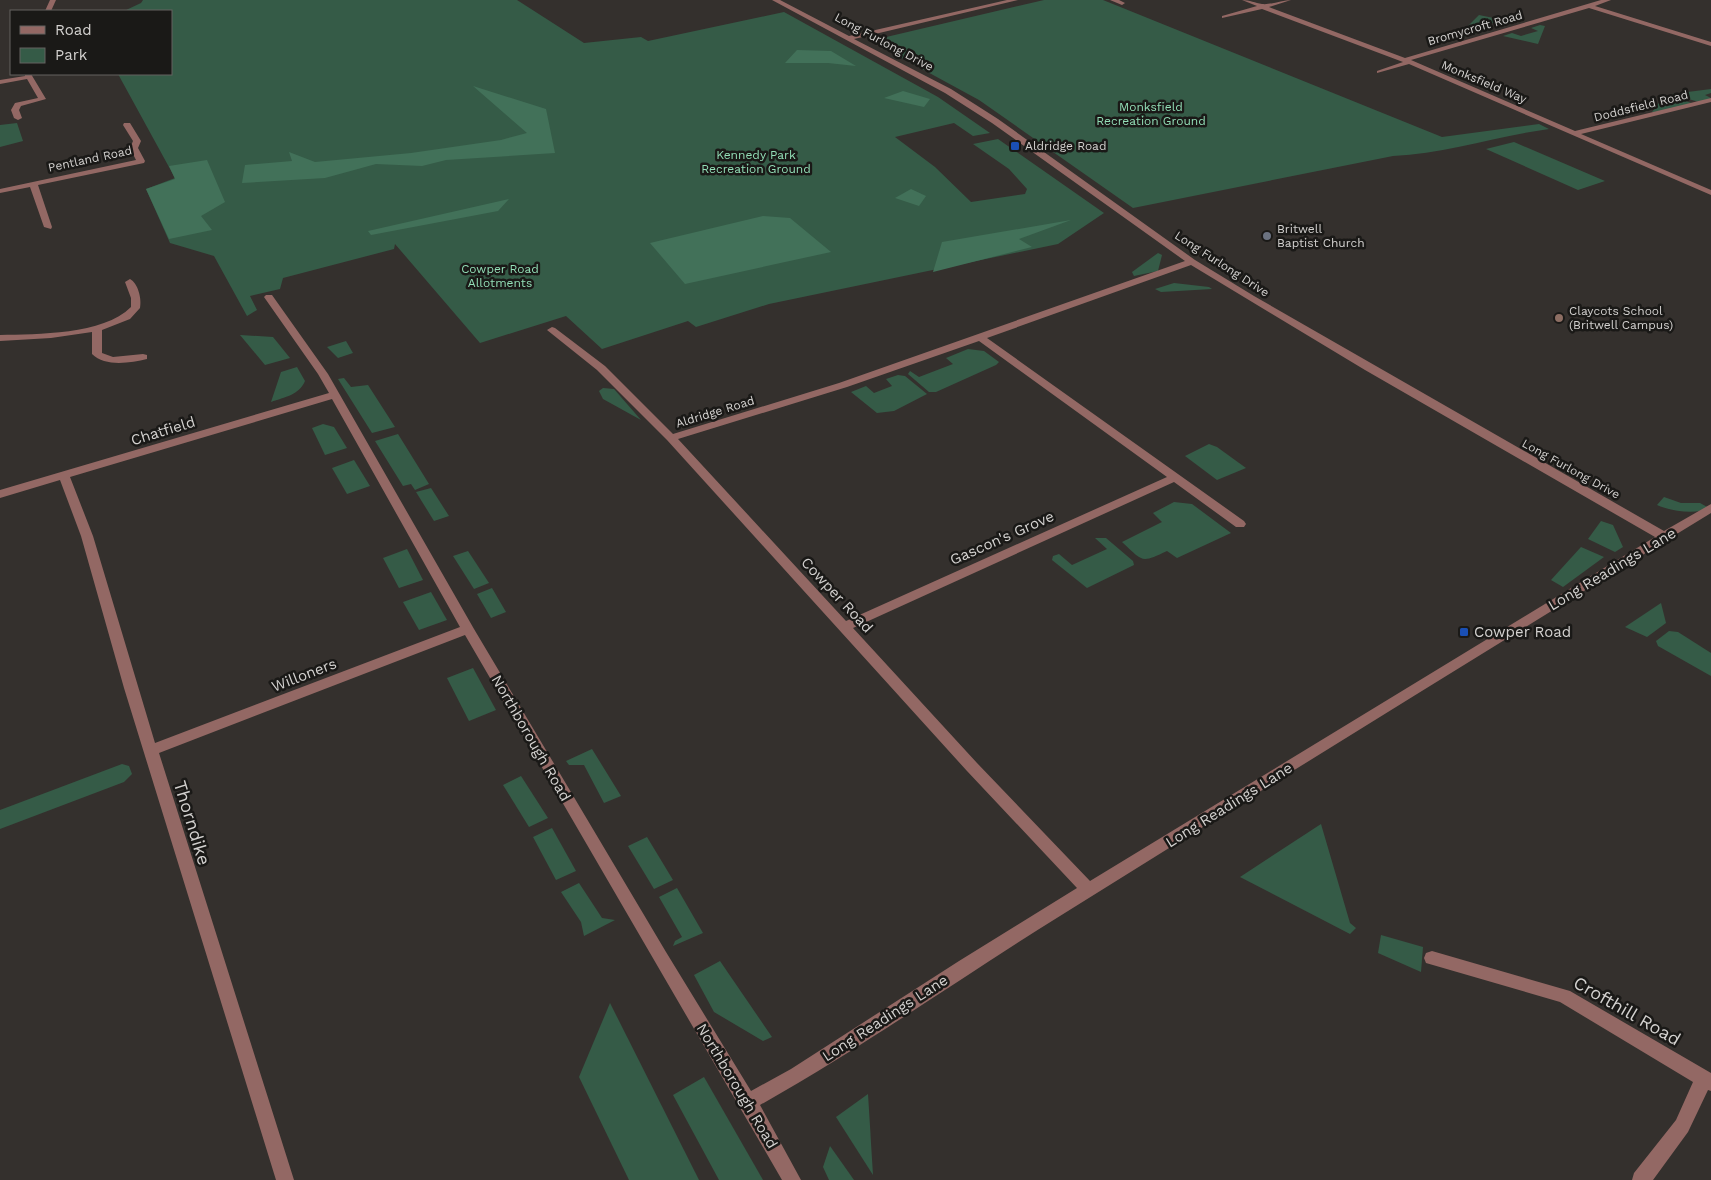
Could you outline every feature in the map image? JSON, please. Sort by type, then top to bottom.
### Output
[{"type":"street","name":"Long Furlong Drive","points":[[775,0],[948,91],[995,121],[1192,262],[1368,369],[1665,536]]},
{"type":"street","points":[[850,38],[1015,0]]},
{"type":"street","points":[[1113,0],[1122,3]]},
{"type":"street","name":"Monksfield Way","points":[[1245,0],[1407,61],[1711,193]]},
{"type":"street","points":[[1224,17],[1288,0]]},
{"type":"street","name":"Bromycroft Road","points":[[1380,72],[1407,61],[1608,0]]},
{"type":"street","points":[[1590,6],[1711,44]]},
{"type":"street","points":[[0,82],[29,75],[42,99],[18,105],[15,110],[18,118]]},
{"type":"street","name":"Doddsfield Road","points":[[1576,134],[1710,101]]},
{"type":"street","name":"Pentland Road","points":[[0,191],[141,160],[134,148],[137,141],[128,124]]},
{"type":"street","name":"Pentland Road","points":[[33,184],[48,227]]},
{"type":"street","name":"Aldridge Road","points":[[671,438],[843,385],[1192,262]]},
{"type":"street","points":[[0,338],[19,338],[96,329],[123,318],[135,308],[136,301],[130,282]]},
{"type":"street","name":"Northborough Road","points":[[269,297],[323,374],[468,629],[655,949],[748,1102],[792,1180]]},
{"type":"street","points":[[96,329],[97,354],[101,357],[116,359],[143,357]]},
{"type":"street","name":"Cowper Road","points":[[552,330],[602,368],[671,438],[1089,890]]},
{"type":"street","points":[[980,336],[1240,524]]},
{"type":"street","name":"Chatfield","points":[[0,494],[334,395]]},
{"type":"street","name":"Thorndike","points":[[64,476],[87,536],[285,1180]]},
{"type":"street","name":"Gascon's Grove","points":[[844,627],[1174,478]]},
{"type":"street","name":"Long Readings Lane","points":[[748,1102],[797,1075],[965,966],[1711,508]]},
{"type":"street","name":"Willoners","points":[[152,750],[468,629]]},
{"type":"street","name":"Crofthill Road","points":[[1432,958],[1564,996],[1707,1081]]},
{"type":"street","points":[[1641,1180],[1682,1126],[1707,1081]]},
{"type":"green space","name":"Kennedy Park Recreation Ground","points":[[143,0],[517,0],[584,43],[641,37],[648,41],[784,12],[938,97],[990,133],[973,136],[954,123],[895,137],[935,167],[971,202],[1025,194],[1027,189],[1009,169],[973,144],[998,139],[1104,213],[1058,244],[769,304],[696,327],[688,321],[602,349],[566,316],[480,343],[395,244],[394,249],[283,278],[280,289],[250,296],[257,310],[247,316],[214,256],[170,243],[146,189],[175,178],[119,75],[172,75],[172,10],[126,10],[141,3]]},
{"type":"green space","name":"Monksfield Recreation Ground","points":[[1044,0],[1103,0],[1442,137],[1539,124],[1549,129],[1432,152],[1393,156],[1133,208],[979,100],[878,45],[882,38]]},
{"type":"green space","points":[[1479,15],[1513,22],[1500,21],[1483,26],[1490,29],[1454,40]]},
{"type":"green space","points":[[1540,25],[1545,26],[1538,44],[1503,36],[1512,33],[1521,36],[1538,31],[1531,28]]},
{"type":"green space","points":[[797,50],[831,51],[856,66],[828,63],[785,63]]},
{"type":"green space","points":[[473,86],[546,109],[555,153],[446,160],[422,166],[376,164],[325,178],[242,183],[245,165],[292,161],[289,152],[315,162],[411,153],[501,140],[527,133]]},
{"type":"green space","points":[[1711,89],[1711,93],[1705,95],[1711,98],[1711,100],[1702,103],[1672,94]]},
{"type":"green space","points":[[903,91],[930,99],[924,107],[884,98]]},
{"type":"green space","points":[[1669,96],[1695,104],[1657,114],[1652,112],[1661,100]]},
{"type":"green space","points":[[17,123],[23,141],[0,147],[0,125]]},
{"type":"green space","points":[[1514,142],[1605,181],[1578,190],[1486,149]]},
{"type":"green space","points":[[207,160],[225,202],[201,216],[212,230],[169,239],[146,189],[175,179],[169,166]]},
{"type":"green space","points":[[911,189],[926,196],[919,206],[895,198]]},
{"type":"green space","points":[[509,199],[498,211],[371,235],[368,231]]},
{"type":"green space","points":[[763,216],[790,218],[831,252],[685,284],[650,243]]},
{"type":"green space","points":[[1071,220],[1019,239],[1032,247],[933,272],[942,242]]},
{"type":"green space","points":[[1158,253],[1162,255],[1158,271],[1134,276],[1132,272]]},
{"type":"green space","points":[[1174,283],[1209,287],[1212,289],[1161,292],[1155,289]]},
{"type":"green space","points":[[240,335],[273,337],[290,358],[265,365]]},
{"type":"green space","points":[[346,341],[353,353],[338,358],[327,347]]},
{"type":"green space","points":[[968,349],[984,351],[999,362],[936,392],[929,392],[908,374],[910,371],[919,377],[953,364],[946,358]]},
{"type":"green space","points":[[297,367],[305,381],[302,386],[291,395],[271,402],[281,372]]},
{"type":"green space","points":[[898,375],[905,376],[927,394],[894,411],[877,413],[851,392],[866,386],[874,393],[892,386],[886,379]]},
{"type":"green space","points":[[344,378],[351,387],[368,385],[395,427],[372,433],[338,379]]},
{"type":"green space","points":[[603,388],[614,389],[641,420],[603,399],[599,391]]},
{"type":"green space","points":[[323,424],[334,427],[347,448],[325,455],[312,428]]},
{"type":"green space","points":[[398,434],[429,484],[415,490],[411,484],[403,486],[375,441]]},
{"type":"green space","points":[[1209,444],[1217,447],[1246,468],[1217,480],[1185,456]]},
{"type":"green space","points":[[354,460],[370,486],[347,494],[332,468]]},
{"type":"green space","points":[[431,488],[449,516],[434,521],[416,492]]},
{"type":"green space","points":[[1664,497],[1681,503],[1700,503],[1709,508],[1697,511],[1683,511],[1657,505]]},
{"type":"green space","points":[[1174,502],[1192,504],[1231,533],[1177,558],[1167,551],[1152,558],[1138,557],[1122,542],[1162,522],[1153,513]]},
{"type":"green space","points":[[1601,521],[1613,525],[1623,547],[1615,552],[1588,539]]},
{"type":"green space","points":[[1095,538],[1106,538],[1133,561],[1134,565],[1087,588],[1052,560],[1053,556],[1059,554],[1072,565],[1107,549]]},
{"type":"green space","points":[[1581,547],[1604,557],[1563,587],[1551,580]]},
{"type":"green space","points":[[407,549],[423,580],[399,588],[383,558]]},
{"type":"green space","points":[[468,551],[489,583],[474,589],[453,556]]},
{"type":"green space","points":[[492,588],[506,612],[491,618],[477,594]]},
{"type":"green space","points":[[431,592],[447,620],[419,630],[403,602]]},
{"type":"green space","points":[[1661,603],[1666,623],[1647,637],[1625,627]]},
{"type":"green space","points":[[1669,631],[1678,632],[1711,653],[1711,676],[1658,646],[1656,641]]},
{"type":"green space","points":[[473,668],[496,710],[469,721],[447,678]]},
{"type":"green space","points":[[592,749],[621,796],[604,803],[584,765],[569,765],[566,761]]},
{"type":"green space","points":[[122,764],[129,766],[132,774],[124,782],[0,829],[0,810]]},
{"type":"green space","points":[[521,776],[548,818],[529,827],[503,785]]},
{"type":"green space","points":[[1321,824],[1350,923],[1356,928],[1350,934],[1240,877]]},
{"type":"green space","points":[[552,828],[576,871],[556,880],[533,837]]},
{"type":"green space","points":[[647,837],[673,880],[654,889],[628,846]]},
{"type":"green space","points":[[579,883],[602,918],[615,920],[584,936],[581,922],[561,892]]},
{"type":"green space","points":[[677,888],[703,933],[673,946],[675,941],[682,937],[659,897]]},
{"type":"green space","points":[[1381,935],[1423,947],[1421,972],[1378,953]]},
{"type":"green space","points":[[720,961],[772,1037],[763,1041],[714,1012],[694,975]]},
{"type":"green space","points":[[610,1003],[699,1180],[629,1180],[579,1077]]},
{"type":"green space","points":[[704,1077],[763,1180],[719,1180],[673,1095]]},
{"type":"green space","points":[[868,1094],[873,1175],[836,1117]]},
{"type":"green space","points":[[830,1146],[854,1180],[829,1180],[823,1167]]},
{"type":"place","name":"Aldridge Road","points":[[1015,146]]},
{"type":"place","name":"Britwell Baptist Church","points":[[1267,236]]},
{"type":"place","name":"Claycots School (Britwell Campus)","points":[[1559,318]]},
{"type":"place","name":"Cowper Road","points":[[1464,632]]},
{"type":"park label","name":"Cowper Road Allotments","points":[[500,276]]}]
